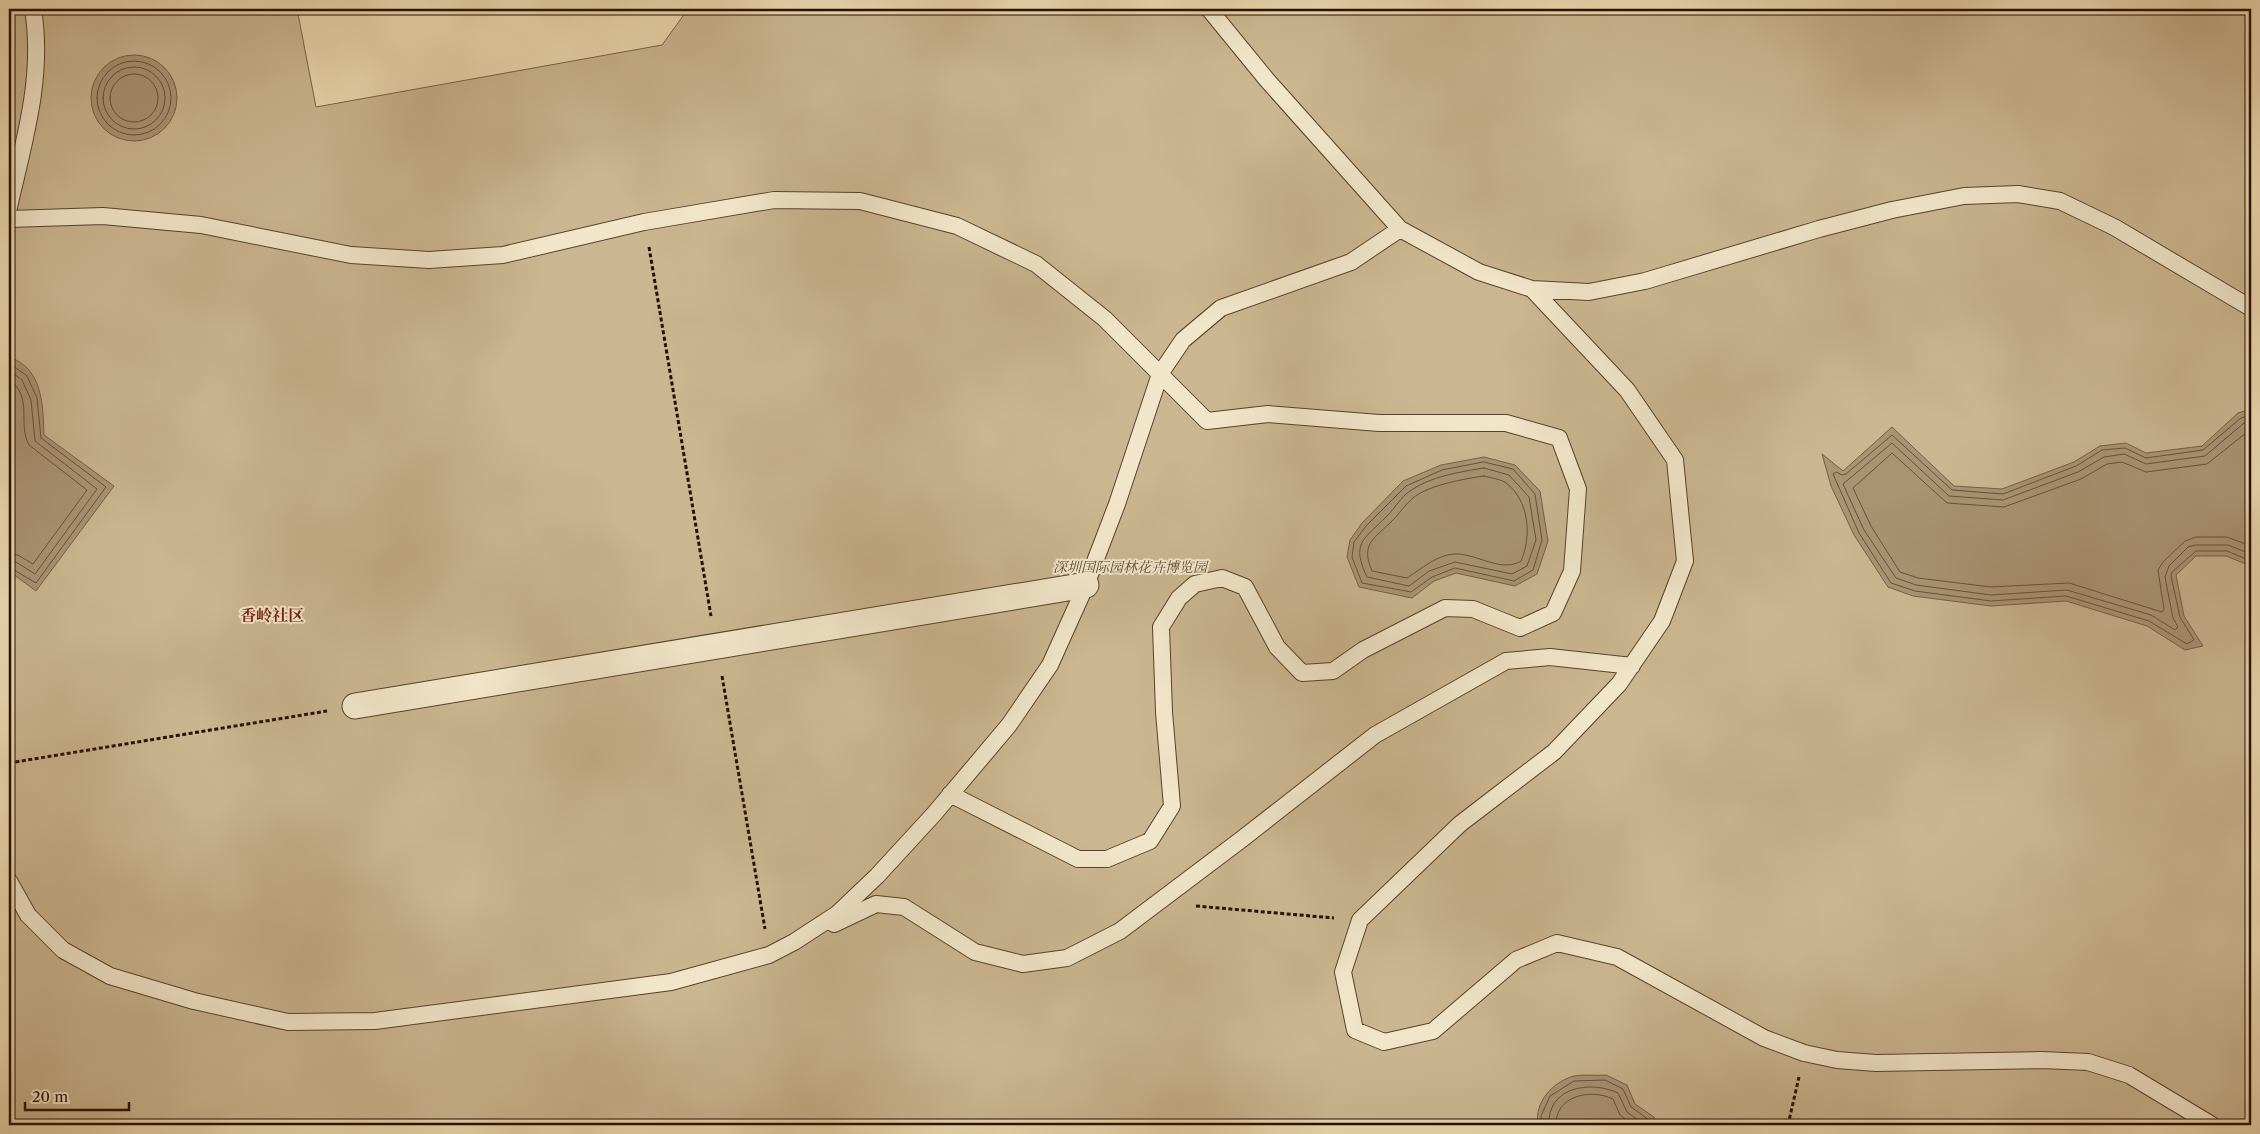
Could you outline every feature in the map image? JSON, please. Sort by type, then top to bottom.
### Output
[{"type":"street","points":[[355,706],[1086,585]]},
{"type":"lane","points":[[9,207],[32,110],[38,39],[33,9]]},
{"type":"lane","points":[[1209,9],[1267,80],[1400,229],[1479,272],[1532,289],[1588,292],[1645,281],[1892,210],[1964,196],[2018,194],[2060,201],[2114,227],[2251,308]]},
{"type":"lane","points":[[9,219],[103,216],[202,224],[351,255],[429,260],[503,255],[644,222],[774,200],[860,201],[957,226],[1036,264],[1105,320],[1208,421],[1268,414],[1379,423],[1506,422],[1558,438],[1578,489],[1572,571],[1553,613],[1520,628],[1473,609],[1445,608],[1364,650],[1333,671],[1302,673],[1277,648],[1245,587],[1222,578],[1194,584],[1179,598],[1161,627],[1164,712],[1172,806],[1150,841],[1107,859],[1078,859],[950,794]]},
{"type":"lane","points":[[794,942],[837,914],[877,876],[1009,725],[1050,665],[1086,585],[1117,504],[1160,374],[1183,340],[1221,308],[1351,262],[1400,229]]},
{"type":"lane","points":[[1532,289],[1626,390],[1675,460],[1685,561],[1662,621],[1619,684],[1554,752],[1460,824],[1360,920],[1343,972],[1355,1030],[1384,1042],[1432,1031],[1516,960],[1557,943],[1618,957],[1764,1038],[1804,1052],[1837,1060],[1876,1063],[2041,1060],[2088,1062],[2129,1075],[2212,1125]]},
{"type":"lane","points":[[9,881],[28,915],[63,950],[110,976],[194,1001],[288,1022],[375,1021],[672,982],[769,955],[876,904],[904,908],[975,952],[1023,964],[1067,958],[1120,931],[1375,735],[1506,661],[1550,658],[1632,666]]},
{"type":"path","points":[[644,222],[769,955]]},
{"type":"path","points":[[9,763],[355,706]]},
{"type":"path","points":[[1158,903],[1360,920]]},
{"type":"path","points":[[1788,1125],[1804,1052]]},
{"type":"green space","name":"深圳国际园林花卉博览园","points":[[9,9],[297,9],[316,107],[662,45],[688,9],[2251,9],[2251,1125],[9,1125]]},
{"type":"water","points":[[134,55],[150,59],[164,68],[173,82],[177,98],[173,114],[164,128],[150,137],[134,141],[118,137],[104,128],[95,114],[91,98],[95,82],[104,68],[118,59]]},
{"type":"water","points":[[9,357],[20,362],[35,379],[39,389],[43,412],[44,435],[114,486],[36,591],[9,571]]},
{"type":"water","points":[[2251,409],[2251,566],[2226,556],[2196,556],[2176,575],[2184,616],[2203,646],[2185,650],[2147,626],[2066,601],[1991,606],[1913,596],[1888,587],[1854,535],[1831,486],[1822,454],[1843,471],[1892,427],[1954,486],[2002,489],[2074,462],[2100,446],[2126,443],[2146,453],[2202,446],[2238,413]]},
{"type":"water","points":[[1484,457],[1515,465],[1540,491],[1548,541],[1537,574],[1515,586],[1456,573],[1434,581],[1412,598],[1359,587],[1347,557],[1350,540],[1362,523],[1403,481],[1441,465]]},
{"type":"water","points":[[1606,1075],[1627,1085],[1635,1104],[1654,1117],[1658,1125],[1538,1125],[1537,1117],[1542,1101],[1552,1088],[1574,1076]]},
{"type":"district","name":"香岭社区","points":[[272,615]]}]
